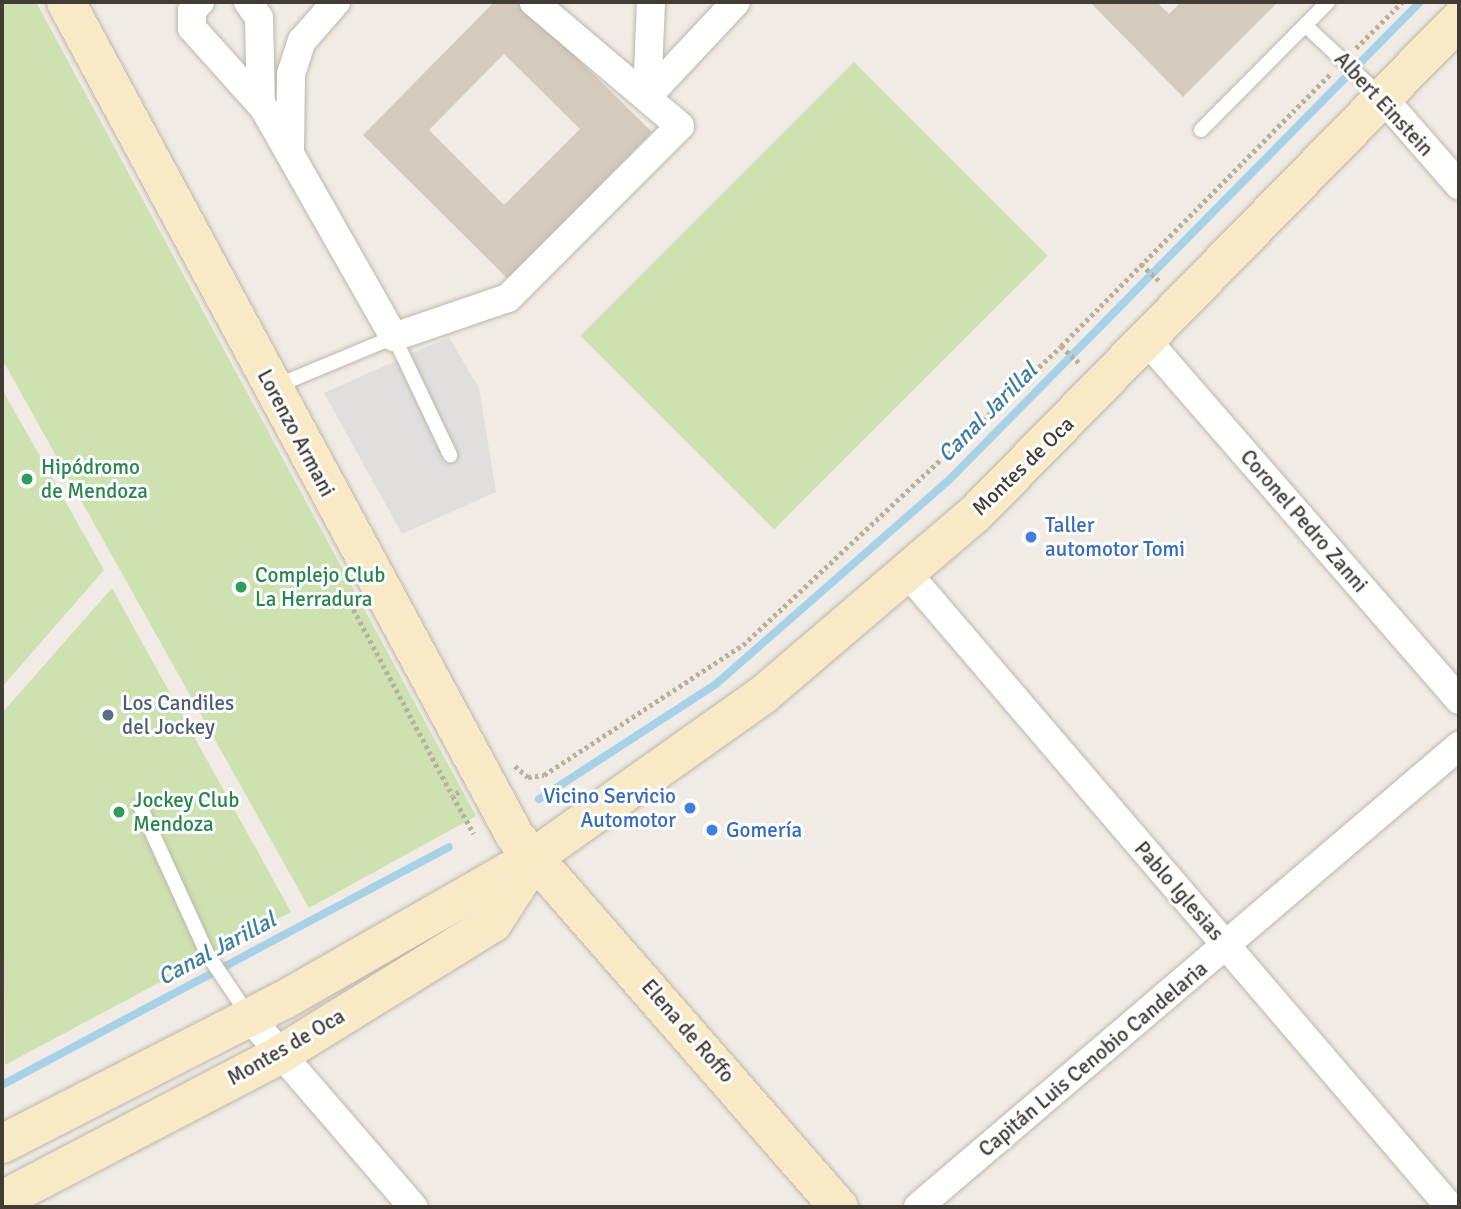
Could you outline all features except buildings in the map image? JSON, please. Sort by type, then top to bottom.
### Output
[{"type":"main road","name":"Lorenzo Armani","points":[[66,2],[271,388],[482,776],[495,835],[537,855]]},
{"type":"main road","name":"Montes de Oca","points":[[2,1144],[250,1018],[537,855],[764,694],[909,575],[1149,342],[1359,74],[1459,20]]},
{"type":"main road","name":"Montes de Oca","points":[[2,1200],[281,1054],[493,923],[537,855]]},
{"type":"main road","name":"Elena de Roffo","points":[[537,855],[839,1207]]},
{"type":"street","points":[[200,2],[192,11],[192,28],[263,107],[394,337],[508,298],[680,126],[534,2]]},
{"type":"street","points":[[248,2],[259,18],[257,86],[263,107]]},
{"type":"street","points":[[290,154],[291,74],[302,41],[336,2]]},
{"type":"street","points":[[647,97],[651,2]]},
{"type":"street","points":[[647,97],[736,2]]},
{"type":"street","name":"Albert Einstein","points":[[1359,74],[1459,185]]},
{"type":"street","name":"Coronel Pedro Zanni","points":[[1149,342],[1459,700]]},
{"type":"street","name":"Pablo Iglesias","points":[[909,575],[1450,1207]]},
{"type":"street","name":"Capitán Luis Cenobio Candelaria","points":[[918,1207],[1459,746]]},
{"type":"street","points":[[250,1018],[413,1207]]},
{"type":"lane","points":[[1201,130],[1328,2]]},
{"type":"lane","name":"Albert Einstein","points":[[1305,25],[1359,74]]},
{"type":"lane","points":[[271,388],[394,337],[450,455]]},
{"type":"lane","points":[[141,806],[211,959],[250,1018]]},
{"type":"path","points":[[495,835],[453,796],[508,760],[528,777],[544,775],[711,671],[1061,346],[1143,266],[1359,74],[1402,2]]},
{"type":"path","points":[[1143,266],[1157,279]]},
{"type":"path","points":[[1153,293],[1171,275]]},
{"type":"path","points":[[1061,346],[1076,361]]},
{"type":"path","points":[[1072,374],[1090,356]]},
{"type":"green space","name":"Complejo Club La Herradura","points":[[2,2],[36,2],[476,816],[309,908],[2,359]]},
{"type":"green space","points":[[854,62],[1048,256],[774,529],[580,336]]},
{"type":"green space","name":"Hipódromo de Mendoza","points":[[2,389],[104,570],[2,687]]},
{"type":"green space","name":"Jockey Club Mendoza","points":[[112,588],[291,912],[5,1065],[2,713]]},
{"type":"shaded area","points":[[449,337],[479,388],[496,492],[402,534],[324,393]]},
{"type":"waterway","name":"Canal Jarillal","points":[[539,799],[716,684],[946,483],[1420,2]]},
{"type":"waterway","name":"Canal Jarillal","points":[[2,1085],[449,847]]},
{"type":"place","name":"Hipódromo de Mendoza","points":[[27,479]]},
{"type":"place","name":"Taller automotor Tomi","points":[[1031,537]]},
{"type":"place","name":"Complejo Club La Herradura","points":[[241,587]]},
{"type":"place","name":"Los Candiles del Jockey","points":[[108,715]]},
{"type":"place","name":"Vicino Servicio Automotor","points":[[690,808]]},
{"type":"place","name":"Jockey Club Mendoza","points":[[119,812]]},
{"type":"place","name":"Gomería","points":[[712,830]]}]
